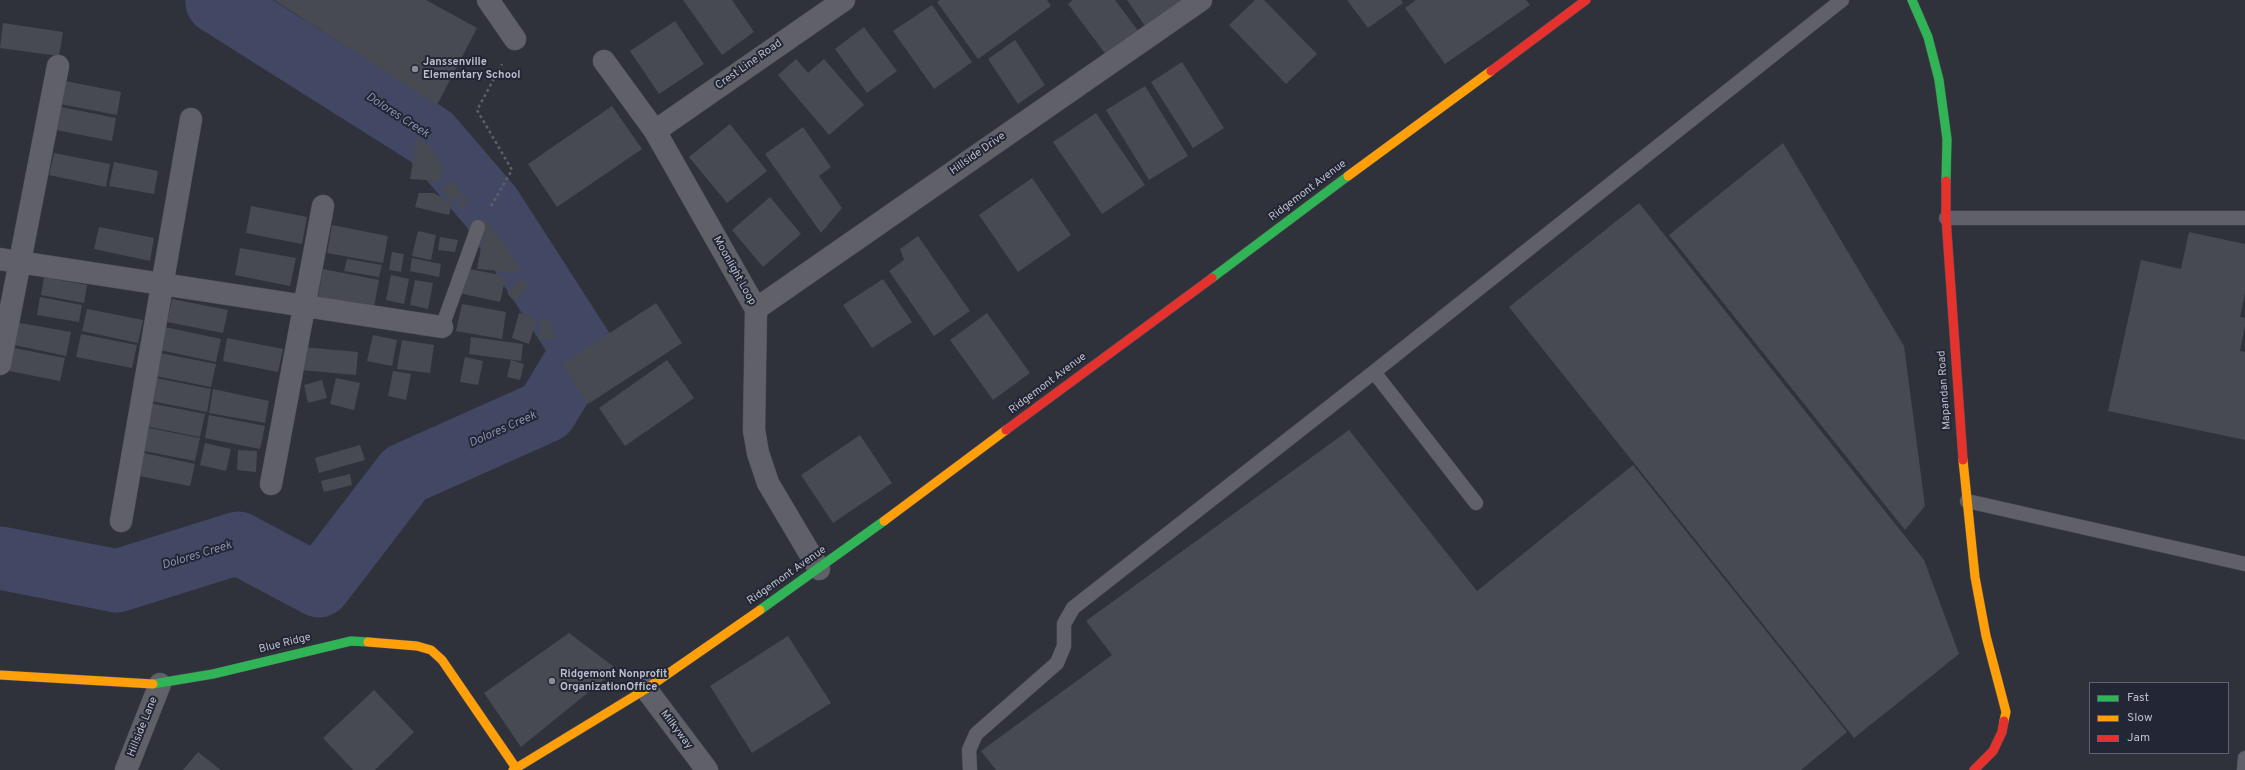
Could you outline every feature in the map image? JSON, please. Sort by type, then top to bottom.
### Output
[{"type":"street","points":[[488,0],[515,39]]},
{"type":"street","name":"Crest Line Road","points":[[655,131],[844,0]]},
{"type":"street","name":"Hillside Drive","points":[[756,309],[1201,0]]},
{"type":"street","name":"Ridgemont Avenue","points":[[515,769],[646,689],[819,569],[1586,0]]},
{"type":"street","name":"Mapandan Road","points":[[1912,0],[1928,37],[1939,80],[1948,139],[1946,218],[1957,395],[1967,501],[1975,577],[1986,636],[2006,712],[2002,732],[1993,751],[1981,768]]},
{"type":"street","name":"Moonlight Loop","points":[[604,61],[655,131],[756,309],[754,430],[758,453],[768,483],[819,569]]},
{"type":"street","points":[[0,364],[10,261],[58,66]]},
{"type":"street","points":[[121,521],[191,118]]},
{"type":"street","points":[[271,484],[323,206]]},
{"type":"street","points":[[10,261],[305,308],[442,327]]},
{"type":"street","name":"Blue Ridge","points":[[0,675],[160,684],[214,674],[351,641],[417,646],[431,650],[442,660],[515,769]]},
{"type":"street","name":"Hillside Lane","points":[[126,770],[160,684]]},
{"type":"street","name":"Milkyway","points":[[646,689],[707,770]]},
{"type":"lane","points":[[970,770],[969,750],[976,734],[1057,663],[1064,646],[1064,624],[1073,608],[1374,372],[1842,0]]},
{"type":"lane","points":[[1946,218],[2245,218]]},
{"type":"lane","points":[[442,327],[478,227]]},
{"type":"lane","points":[[1374,372],[1476,503]]},
{"type":"lane","points":[[1967,501],[2245,564]]},
{"type":"lane","points":[[2244,770],[2245,758]]},
{"type":"path","points":[[478,227],[512,170],[477,110],[515,39]]},
{"type":"building","name":"Janssenville Elementary School","points":[[274,0],[426,0],[477,28],[437,105]]},
{"type":"building","points":[[683,0],[732,0],[754,32],[722,55]]},
{"type":"building","points":[[940,0],[1047,0],[1051,6],[978,59],[937,2]]},
{"type":"building","points":[[1073,0],[1115,0],[1139,32],[1107,56],[1068,4]]},
{"type":"building","points":[[1127,0],[1197,0],[1147,29]]},
{"type":"building","points":[[1255,0],[1264,0],[1317,54],[1286,84],[1229,25]]},
{"type":"building","points":[[1347,0],[1401,0],[1403,3],[1368,28]]},
{"type":"building","points":[[1416,0],[1526,0],[1530,5],[1445,64],[1405,8]]},
{"type":"building","points":[[932,5],[972,62],[934,89],[893,31]]},
{"type":"building","points":[[675,21],[704,64],[659,94],[630,51]]},
{"type":"building","points":[[3,23],[63,32],[59,56],[0,48]]},
{"type":"building","points":[[864,27],[897,71],[867,93],[835,49]]},
{"type":"building","points":[[1015,40],[1045,85],[1018,104],[988,59]]},
{"type":"building","points":[[796,59],[808,73],[824,59],[864,105],[829,135],[778,75]]},
{"type":"building","points":[[1182,62],[1224,128],[1193,148],[1151,82]]},
{"type":"building","points":[[65,81],[121,92],[117,115],[60,104]]},
{"type":"building","points":[[1145,86],[1188,156],[1149,180],[1106,110]]},
{"type":"building","points":[[612,106],[642,149],[557,207],[528,164]]},
{"type":"building","points":[[61,107],[116,118],[112,141],[56,130]]},
{"type":"building","points":[[1096,113],[1145,185],[1102,214],[1053,142]]},
{"type":"building","points":[[730,124],[767,171],[727,203],[689,157]]},
{"type":"building","points":[[803,127],[831,167],[819,176],[842,208],[821,233],[765,154]]},
{"type":"building","points":[[417,137],[431,148],[442,165],[441,181],[410,179]]},
{"type":"building","points":[[1783,143],[1904,346],[1925,506],[1905,530],[1669,235]]},
{"type":"building","points":[[54,153],[110,164],[106,187],[49,175]]},
{"type":"building","points":[[114,162],[158,171],[154,194],[109,186]]},
{"type":"building","points":[[1032,178],[1071,235],[1018,272],[979,215]]},
{"type":"building","points":[[453,181],[463,195],[453,203],[441,189]]},
{"type":"building","points":[[419,193],[434,193],[452,203],[449,215],[415,207]]},
{"type":"building","points":[[465,196],[470,201],[460,210],[456,205]]},
{"type":"building","points":[[770,197],[801,234],[763,267],[732,230]]},
{"type":"building","points":[[1639,203],[1924,560],[1959,654],[1854,738],[1509,307]]},
{"type":"building","points":[[251,206],[307,217],[302,244],[246,233]]},
{"type":"building","points":[[486,221],[506,246],[522,273],[477,269]]},
{"type":"building","points":[[332,225],[388,236],[383,263],[327,253]]},
{"type":"building","points":[[99,227],[154,238],[150,261],[94,249]]},
{"type":"building","points":[[418,231],[436,235],[431,260],[412,256]]},
{"type":"building","points":[[2189,232],[2245,244],[2245,293],[2240,317],[2245,318],[2245,326],[2240,351],[2245,352],[2245,440],[2108,411],[2141,260],[2181,269]]},
{"type":"building","points":[[918,236],[970,311],[934,336],[889,271],[904,260],[900,249]]},
{"type":"building","points":[[440,237],[458,240],[455,252],[438,250]]},
{"type":"building","points":[[240,248],[296,258],[290,286],[235,275]]},
{"type":"building","points":[[392,252],[404,254],[401,272],[389,270]]},
{"type":"building","points":[[412,258],[441,264],[439,277],[410,271]]},
{"type":"building","points":[[347,259],[382,265],[379,277],[344,271]]},
{"type":"building","points":[[464,268],[506,276],[500,302],[459,293]]},
{"type":"building","points":[[323,269],[379,280],[374,307],[318,297]]},
{"type":"building","points":[[391,275],[409,279],[404,304],[386,300]]},
{"type":"building","points":[[44,277],[87,285],[84,303],[41,295]]},
{"type":"building","points":[[521,278],[529,287],[514,301],[507,293]]},
{"type":"building","points":[[883,279],[912,322],[872,348],[843,305]]},
{"type":"building","points":[[415,280],[433,283],[428,309],[410,305]]},
{"type":"building","points":[[40,297],[82,305],[79,322],[37,315]]},
{"type":"building","points":[[172,299],[228,310],[223,333],[167,322]]},
{"type":"building","points":[[656,303],[682,343],[588,404],[562,364]]},
{"type":"building","points":[[462,304],[506,312],[502,339],[456,331]]},
{"type":"building","points":[[87,309],[143,320],[138,343],[82,331]]},
{"type":"building","points":[[519,313],[537,319],[529,344],[512,338]]},
{"type":"building","points":[[987,313],[1030,373],[993,400],[950,340]]},
{"type":"building","points":[[542,318],[550,322],[555,339],[538,339]]},
{"type":"building","points":[[15,322],[71,332],[66,356],[10,344]]},
{"type":"building","points":[[165,327],[221,339],[216,362],[160,350]]},
{"type":"building","points":[[81,334],[137,345],[132,368],[76,357]]},
{"type":"building","points":[[373,335],[397,340],[392,366],[367,361]]},
{"type":"building","points":[[471,337],[523,344],[521,361],[469,354]]},
{"type":"building","points":[[227,338],[283,349],[278,372],[223,361]]},
{"type":"building","points":[[402,340],[434,345],[430,373],[397,369]]},
{"type":"building","points":[[9,347],[65,358],[60,381],[4,370]]},
{"type":"building","points":[[302,347],[358,352],[356,375],[300,370]]},
{"type":"building","points":[[160,353],[216,364],[211,387],[155,376]]},
{"type":"building","points":[[465,357],[483,361],[478,385],[460,382]]},
{"type":"building","points":[[511,360],[524,364],[520,380],[507,377]]},
{"type":"building","points":[[667,360],[694,398],[625,446],[599,408]]},
{"type":"building","points":[[393,371],[411,374],[406,400],[388,396]]},
{"type":"building","points":[[156,378],[211,389],[207,412],[151,401]]},
{"type":"building","points":[[336,378],[360,383],[354,410],[330,404]]},
{"type":"building","points":[[322,380],[327,398],[308,403],[304,385]]},
{"type":"building","points":[[213,389],[269,401],[265,423],[209,413]]},
{"type":"building","points":[[149,403],[205,414],[200,437],[144,426]]},
{"type":"building","points":[[209,415],[265,426],[260,449],[205,438]]},
{"type":"building","points":[[144,427],[200,438],[195,461],[139,450]]},
{"type":"building","points":[[1349,430],[1477,591],[1633,465],[1847,732],[1801,770],[996,770],[981,751],[1112,655],[1086,621]]},
{"type":"building","points":[[860,435],[892,483],[833,523],[801,475]]},
{"type":"building","points":[[205,443],[231,449],[226,471],[200,465]]},
{"type":"building","points":[[360,445],[365,460],[319,473],[315,458]]},
{"type":"building","points":[[238,450],[257,451],[256,472],[237,470]]},
{"type":"building","points":[[139,452],[195,464],[190,486],[134,475]]},
{"type":"building","points":[[350,474],[352,485],[324,492],[321,481]]},
{"type":"building","name":"Ridgemont Nonprofit OrganizationOffice","points":[[569,633],[617,669],[521,747],[484,693]]},
{"type":"building","points":[[788,636],[831,703],[752,753],[710,686]]},
{"type":"building","points":[[374,690],[414,732],[375,770],[353,770],[323,738]]},
{"type":"building","points":[[198,752],[221,770],[183,770]]},
{"type":"waterway","name":"Dolores Creek","points":[[0,558],[117,581],[238,543],[319,586],[405,474],[546,411],[583,350],[491,207],[431,137],[217,2],[217,0]]},
{"type":"traffic: fast","points":[[1912,0],[1928,37],[1939,80],[1947,139],[1946,181]]},
{"type":"traffic: fast","points":[[1212,278],[1348,176]]},
{"type":"traffic: fast","points":[[760,610],[884,521]]},
{"type":"traffic: fast","points":[[153,684],[213,674],[351,641],[368,642]]},
{"type":"traffic: slow","points":[[1348,176],[1491,71]]},
{"type":"traffic: slow","points":[[884,521],[1006,430]]},
{"type":"traffic: slow","points":[[1963,460],[1975,577],[1986,636],[2006,712],[2004,721]]},
{"type":"traffic: slow","points":[[513,770],[646,689],[760,610]]},
{"type":"traffic: slow","points":[[368,642],[417,646],[431,650],[442,660],[516,768]]},
{"type":"traffic: slow","points":[[0,675],[153,684]]},
{"type":"traffic: jam","points":[[1491,71],[1586,0]]},
{"type":"traffic: jam","points":[[1946,181],[1946,218],[1963,460]]},
{"type":"traffic: jam","points":[[1006,430],[1212,278]]},
{"type":"traffic: jam","points":[[1974,770],[1993,751],[2002,732],[2004,721]]},
{"type":"place","name":"Janssenville Elementary School","points":[[415,69]]},
{"type":"place","name":"Ridgemont Nonprofit OrganizationOffice","points":[[552,681]]}]
